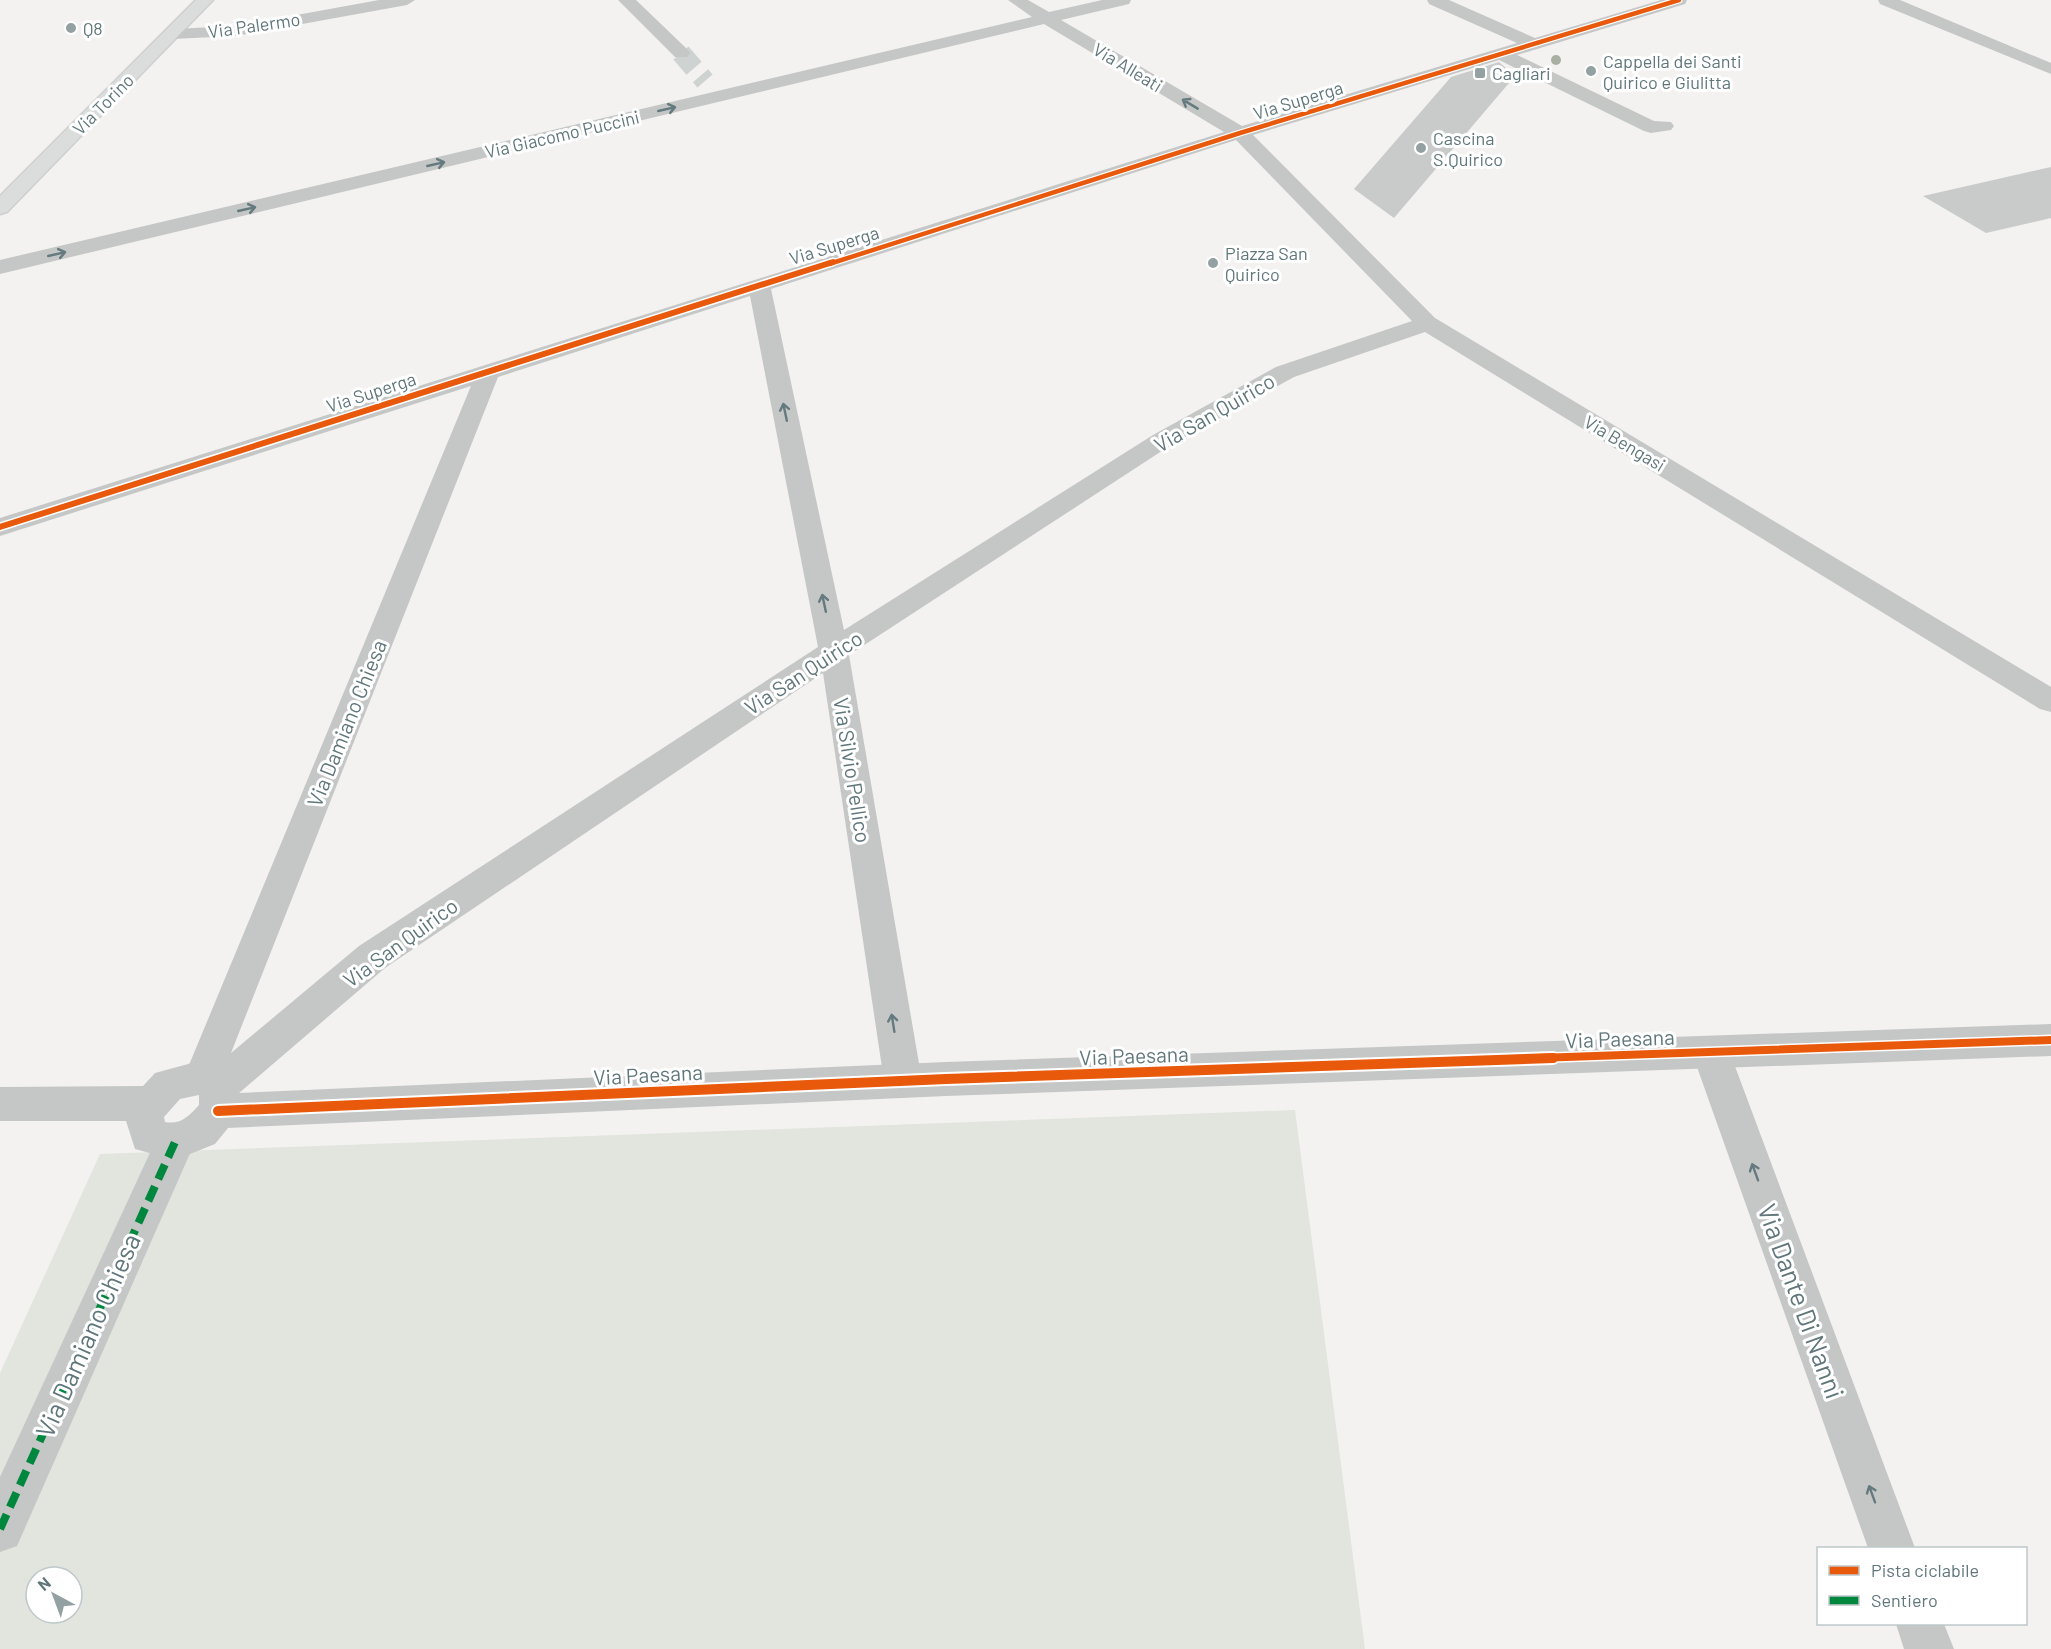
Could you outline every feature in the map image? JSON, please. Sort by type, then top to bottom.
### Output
[{"type":"main road","name":"Via Torino","points":[[0,208],[205,0]]},
{"type":"street","name":"Via Palermo","points":[[172,34],[236,31],[407,0]]},
{"type":"street","points":[[626,0],[681,54]]},
{"type":"street","name":"Via Alleati","points":[[1016,0],[1240,133]]},
{"type":"street","name":"Via Giacomo Puccini","points":[[0,267],[1123,0]]},
{"type":"street","points":[[1435,0],[1533,44]]},
{"type":"street","name":"Via Superga","points":[[0,527],[1240,133],[1679,0]]},
{"type":"street","points":[[1886,0],[2051,69]]},
{"type":"street","points":[[1501,54],[1651,127],[1664,126]]},
{"type":"street","points":[[705,81],[721,96]]},
{"type":"street","name":"Via Bengasi","points":[[1240,133],[1427,323],[2051,701]]},
{"type":"street","name":"Via Silvio Pellico","points":[[759,285],[834,651],[903,1081]]},
{"type":"street","name":"Via San Quirico","points":[[175,1142],[201,1131],[214,1092],[372,957],[834,651],[1162,440],[1285,372],[1427,323]]},
{"type":"street","name":"Via Damiano Chiesa","points":[[214,1092],[489,370]]},
{"type":"street","name":"Via Paesana","points":[[152,1103],[168,1085],[214,1092],[903,1081],[2051,1040]]},
{"type":"street","name":"Via Dante Di Nanni","points":[[1711,1053],[1892,1547]]},
{"type":"street","points":[[0,1104],[152,1103]]},
{"type":"street","points":[[152,1103],[144,1113],[149,1136],[175,1142]]},
{"type":"street","name":"Via Damiano Chiesa","points":[[0,1528],[175,1142]]},
{"type":"street","points":[[1921,1625],[1929,1649]]},
{"type":"shaded area","points":[[1295,1110],[1365,1649],[0,1649],[0,1373],[100,1154]]},
{"type":"building","name":"Cascina S.Quirico","points":[[1499,62],[1515,76],[1394,218],[1354,189],[1451,77]]},
{"type":"building","points":[[2051,167],[2051,218],[1986,233],[1923,196]]},
{"type":"tunnel","points":[[681,53],[705,81]]},
{"type":"marked path","points":[[0,1529],[175,1142]]},
{"type":"cycle path","points":[[0,527],[1240,133],[1679,0]]},
{"type":"cycle path","points":[[218,1111],[946,1079],[2051,1040]]},
{"type":"place","name":"Q8","points":[[71,28]]},
{"type":"place","name":"Cappella dei Santi Quirico e Giulitta","points":[[1591,71]]},
{"type":"place","name":"Cagliari","points":[[1480,73]]},
{"type":"place","name":"Cascina S.Quirico","points":[[1421,148]]},
{"type":"place","name":"Piazza San Quirico","points":[[1213,263]]}]
